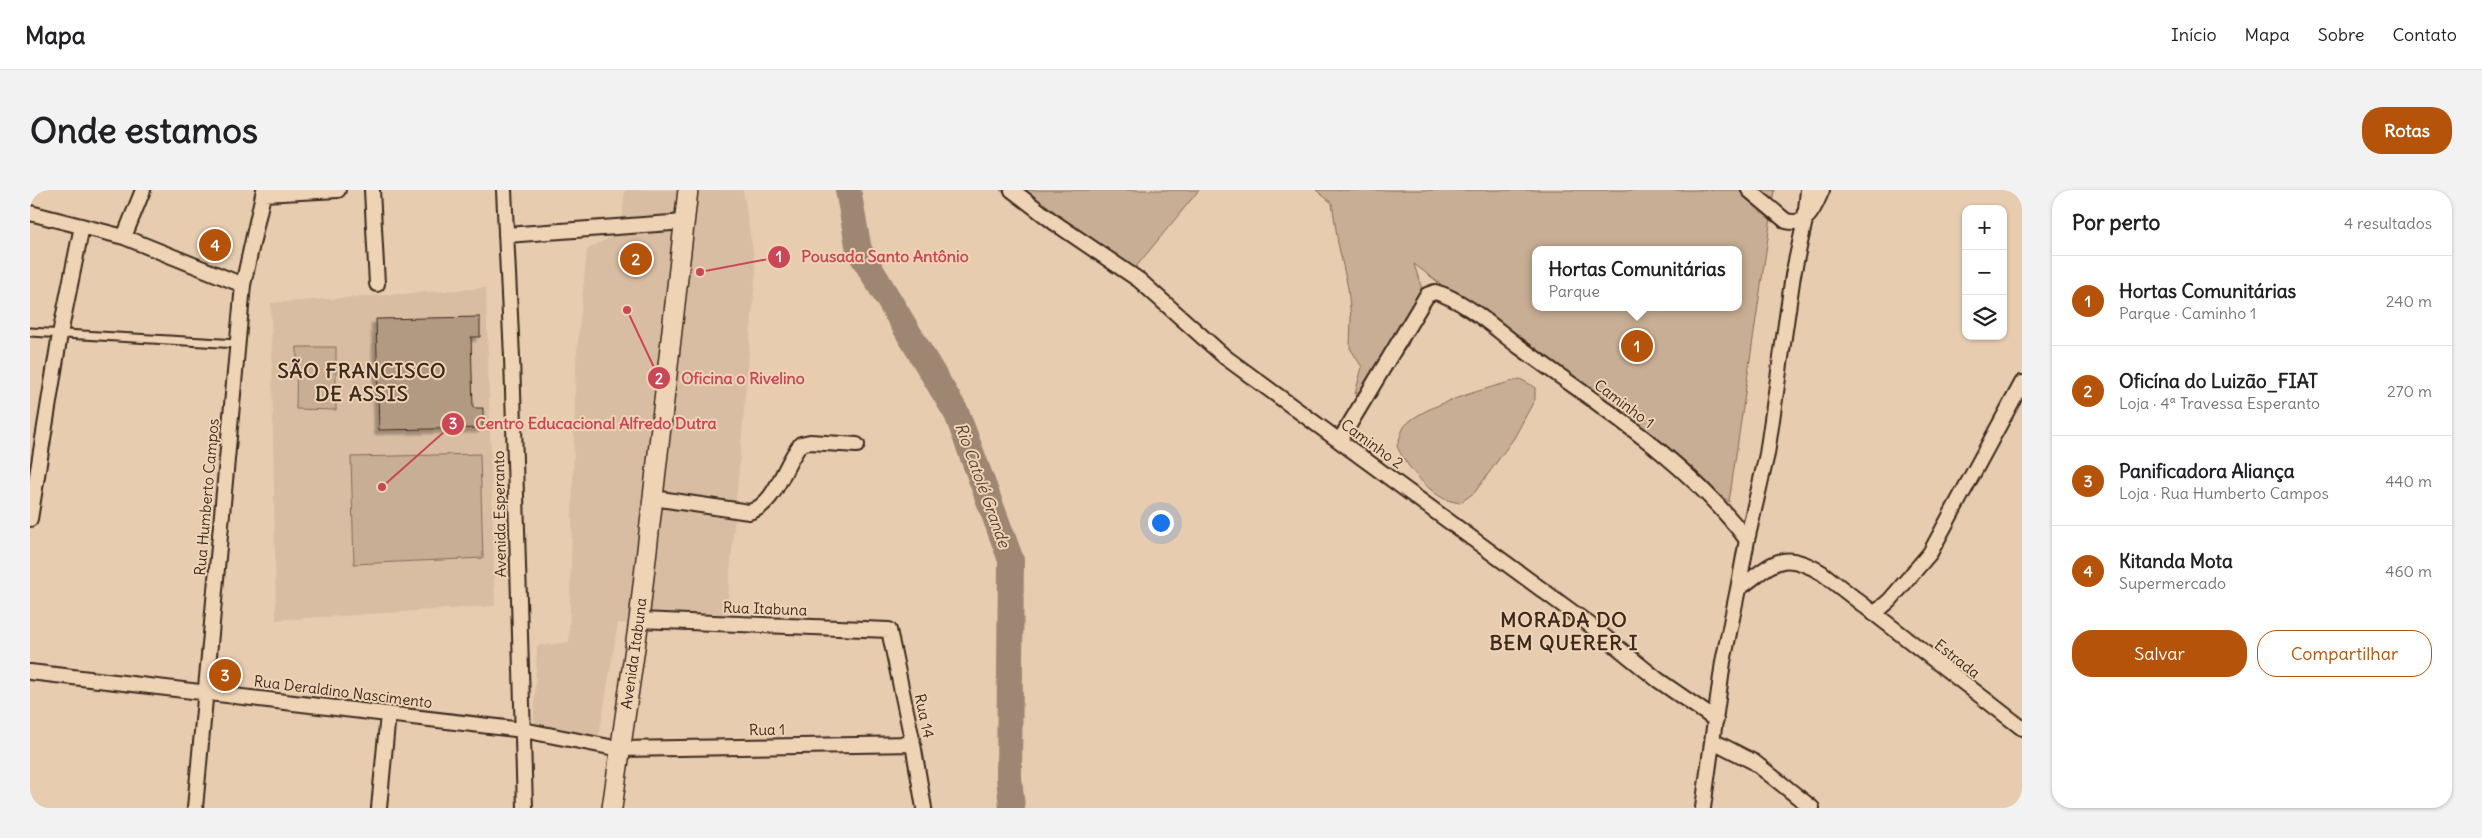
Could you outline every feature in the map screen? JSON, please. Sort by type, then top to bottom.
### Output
[{"type":"main road","name":"Avenida Itabuna","points":[[612,808],[639,620],[688,190]]},
{"type":"street","points":[[124,237],[143,190]]},
{"type":"street","points":[[264,192],[338,190]]},
{"type":"street","points":[[372,190],[377,284]]},
{"type":"street","name":"Avenida Esperanto","points":[[504,190],[512,367],[518,648],[525,808]]},
{"type":"street","name":"Caminho 2","points":[[1012,190],[1055,223],[1139,280],[1225,357],[1590,625],[1658,680],[1716,720]]},
{"type":"street","points":[[1749,190],[1786,221],[1800,223],[1810,215],[1822,190]]},
{"type":"street","points":[[1703,808],[1716,720],[1722,662],[1767,454],[1793,275],[1805,220],[1808,190]]},
{"type":"street","name":"Rua Humberto Campos","points":[[195,808],[243,285],[264,192]]},
{"type":"street","points":[[30,213],[124,237],[243,285]]},
{"type":"street","points":[[506,235],[685,222]]},
{"type":"street","points":[[30,519],[60,334],[82,226]]},
{"type":"street","name":"Caminho 1","points":[[1340,440],[1428,295],[1435,292],[1441,293],[1468,310],[1637,433],[1716,502],[1747,540]]},
{"type":"street","points":[[1874,614],[1890,600],[1930,553],[2022,383]]},
{"type":"street","points":[[653,498],[749,512],[760,509],[767,501],[801,444],[810,442],[857,445]]},
{"type":"street","name":"Estrada","points":[[1738,589],[1771,565],[1789,559],[1796,560],[1822,573],[2022,728]]},
{"type":"street","name":"Rua Itabuna","points":[[639,620],[889,630]]},
{"type":"street","name":"Rua 14","points":[[889,630],[913,744],[924,808]]},
{"type":"street","name":"Rua Deraldino Nascimento","points":[[30,672],[523,730],[620,748]]},
{"type":"street","points":[[379,808],[388,714]]},
{"type":"street","points":[[1713,741],[1754,762],[1812,808]]},
{"type":"street","name":"Rua 1","points":[[620,748],[913,744]]},
{"type":"lane","points":[[30,332],[238,344]]},
{"type":"shaded area","points":[[625,190],[743,190],[756,270],[725,631],[618,623],[598,742],[534,723],[537,646],[569,642],[576,361],[587,250],[621,231]]},
{"type":"shaded area","points":[[1000,190],[1199,190],[1126,279]]},
{"type":"shaded area","points":[[1316,190],[1775,190],[1729,502],[1414,264],[1426,302],[1407,347],[1382,377],[1355,394],[1362,367],[1350,348],[1351,318],[1348,288],[1338,243],[1332,203]]},
{"type":"shaded area","points":[[486,288],[495,606],[276,620],[271,303]]},
{"type":"shaded area","points":[[297,347],[336,347],[336,410],[296,409]]},
{"type":"shaded area","points":[[1520,379],[1535,387],[1535,399],[1514,438],[1475,492],[1460,503],[1448,500],[1431,490],[1417,476],[1397,446],[1404,427],[1412,419],[1441,404]]},
{"type":"shaded area","points":[[480,454],[483,558],[354,564],[351,457]]},
{"type":"building","points":[[480,317],[480,337],[471,337],[473,408],[483,408],[483,428],[379,430],[376,319]]},
{"type":"waterway","name":"Rio Catolé Grande","points":[[848,190],[859,250],[957,414],[1011,560],[1009,777],[1012,808]]},
{"type":"place","name":"Kitanda Mota","points":[[215,245]]},
{"type":"place","name":"Oficína do Luizão_FIAT","points":[[636,259]]},
{"type":"place","name":"Pousada Santo Antônio","points":[[700,272]]},
{"type":"place","name":"Oficina o Rivelino","points":[[627,310]]},
{"type":"place","name":"Hortas Comunitárias","points":[[1637,346]]},
{"type":"place","name":"Centro Educacional Alfredo Dutra","points":[[382,487]]},
{"type":"place","name":"Panificadora Aliança","points":[[225,675]]},
{"type":"district","name":"SÃO FRANCISCO DE ASSIS","points":[[362,382]]},
{"type":"district","name":"MORADA DO BEM QUERER I","points":[[1564,632]]}]
